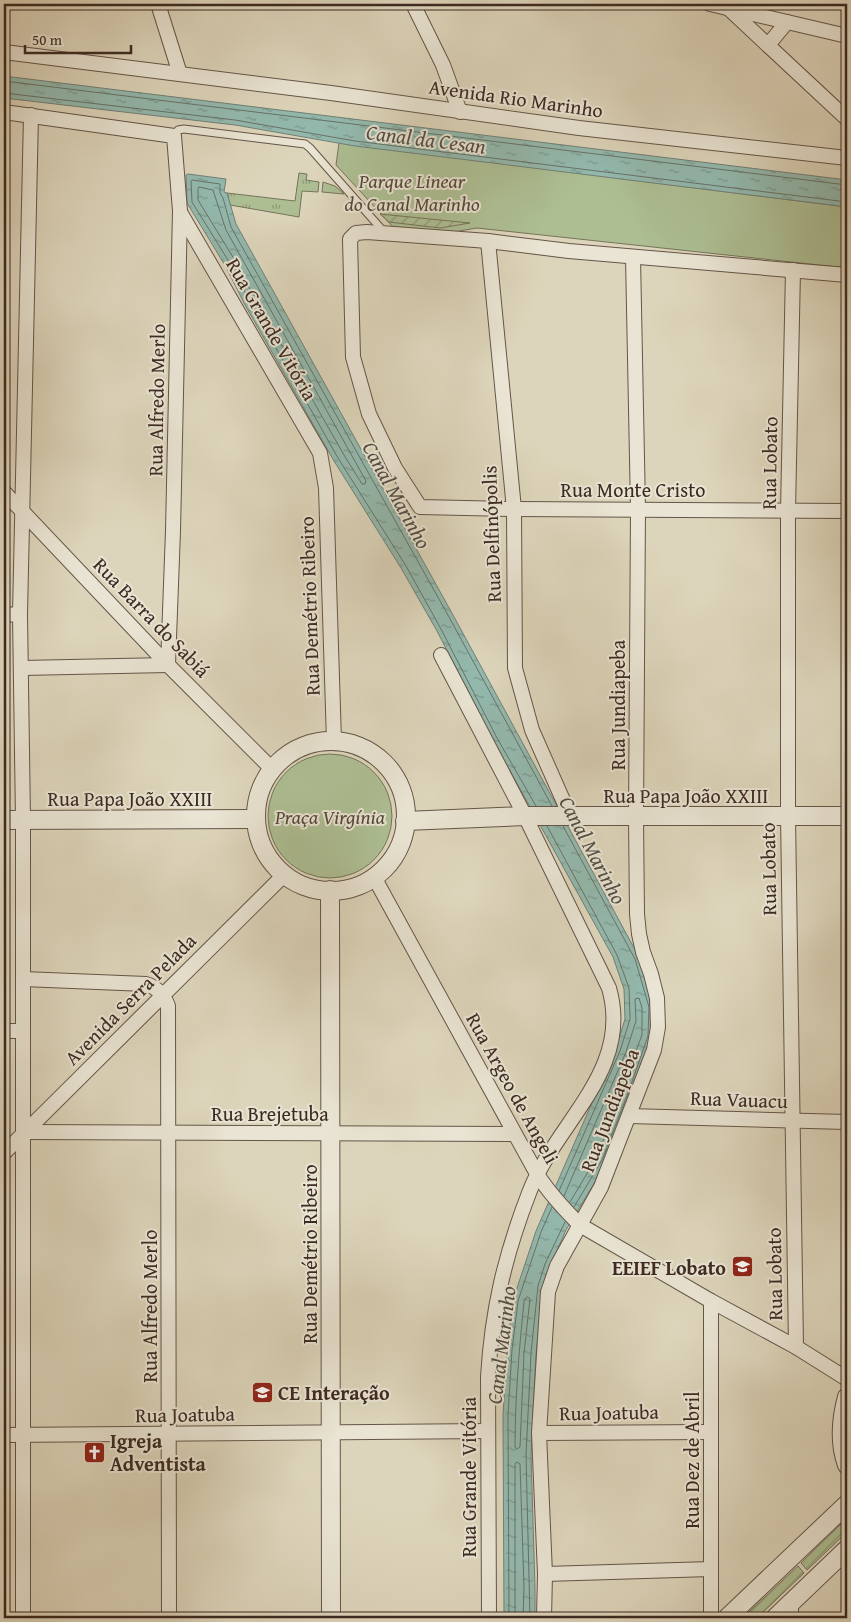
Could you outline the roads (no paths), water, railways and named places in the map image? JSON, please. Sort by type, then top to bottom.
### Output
[{"type":"street","points":[[158,4],[180,74]]},
{"type":"street","points":[[413,4],[443,65],[460,112]]},
{"type":"street","points":[[718,5],[847,36]]},
{"type":"street","points":[[718,5],[768,45],[847,119]]},
{"type":"street","points":[[768,45],[787,22]]},
{"type":"street","name":"Avenida Rio Marinho","points":[[4,52],[331,93],[579,128],[847,158]]},
{"type":"street","points":[[4,112],[174,136]]},
{"type":"street","points":[[23,1618],[24,1133],[20,614],[31,115]]},
{"type":"street","name":"Rua Alfredo Merlo","points":[[168,665],[180,211],[174,136]]},
{"type":"street","name":"Rua Grande Vitória","points":[[180,211],[311,435],[320,453],[324,470]]},
{"type":"street","name":"Rua Monte Cristo","points":[[386,234],[360,232],[350,239],[353,357],[369,414],[395,468],[420,507],[847,511]]},
{"type":"street","points":[[386,234],[488,241],[632,257],[847,275]]},
{"type":"street","name":"Rua Delfinópolis","points":[[488,241],[514,509],[515,668],[532,730],[567,816]]},
{"type":"street","name":"Rua Jundiapeba","points":[[577,1222],[601,1186],[630,1116],[654,1050],[658,1027],[657,998],[639,934],[636,817],[638,509],[632,257]]},
{"type":"street","name":"Rua Lobato","points":[[793,270],[788,511],[788,816],[796,1347]]},
{"type":"street","name":"Rua Demétrio Ribeiro","points":[[324,470],[334,741]]},
{"type":"street","name":"Rua Barra do Sabiá","points":[[4,492],[168,665],[272,769]]},
{"type":"street","points":[[4,615],[20,614]]},
{"type":"street","name":"Rua Grande Vitória","points":[[441,654],[528,816],[609,988],[614,1011],[609,1051],[594,1087],[536,1174],[513,1235],[498,1289],[488,1377],[488,1618]]},
{"type":"street","points":[[21,668],[168,665]]},
{"type":"street","points":[[334,741],[352,744],[368,752],[389,770],[402,794],[405,821],[402,837],[396,852],[386,866],[374,877],[353,887],[330,890],[310,887],[297,882],[285,874],[265,850],[259,835],[256,819],[259,792],[272,769],[285,756],[316,742],[334,741]]},
{"type":"street","name":"Rua Papa João XXIII","points":[[405,821],[528,816],[847,816]]},
{"type":"street","name":"Rua Papa João XXIII","points":[[4,820],[256,819]]},
{"type":"street","name":"Avenida Serra Pelada","points":[[4,1153],[285,874]]},
{"type":"street","name":"Rua Argeo de Angeli","points":[[374,877],[536,1174],[546,1189],[577,1222],[711,1301],[796,1347],[847,1380]]},
{"type":"street","name":"Rua Demétrio Ribeiro","points":[[330,890],[331,1618]]},
{"type":"street","points":[[23,979],[146,984],[163,995]]},
{"type":"street","name":"Rua Alfredo Merlo","points":[[163,995],[168,1006],[169,1618]]},
{"type":"street","points":[[4,1031],[23,1031]]},
{"type":"street","name":"Rua Vauacu","points":[[630,1116],[847,1122]]},
{"type":"street","name":"Rua Brejetuba","points":[[24,1133],[514,1134]]},
{"type":"street","points":[[544,1618],[545,1574],[539,1433],[548,1292],[557,1266],[577,1222]]},
{"type":"street","name":"Rua Dez de Abril","points":[[711,1301],[711,1618]]},
{"type":"street","points":[[847,1397],[842,1430],[842,1446],[847,1465]]},
{"type":"street","name":"Rua Joatuba","points":[[4,1435],[488,1431]]},
{"type":"street","name":"Rua Joatuba","points":[[539,1433],[710,1432]]},
{"type":"street","points":[[727,1618],[847,1504]]},
{"type":"street","points":[[775,1618],[791,1611],[847,1549]]},
{"type":"street","points":[[545,1574],[711,1569]]},
{"type":"lane","points":[[174,136],[178,130],[184,129],[304,144],[310,148],[386,234]]},
{"type":"water","name":"Canal da Cesan","points":[[4,76],[847,180],[847,207],[355,146],[235,125],[4,98]]},
{"type":"water","points":[[186,175],[226,179],[224,192],[227,193],[236,224],[453,615],[639,957],[654,1007],[653,1037],[607,1162],[566,1230],[550,1266],[543,1288],[536,1354],[531,1455],[535,1618],[504,1618],[503,1415],[507,1350],[513,1300],[536,1231],[616,1048],[625,1019],[624,989],[613,957],[493,740],[437,631],[401,568],[334,461],[245,305],[226,267],[187,203]]},
{"type":"place","name":"EEIEF Lobato","points":[[742,1267]]},
{"type":"place","name":"CE Interação","points":[[262,1392]]},
{"type":"place","name":"Igreja Adventista","points":[[94,1452]]},
{"type":"park label","name":"Parque Linear do Canal Marinho","points":[[412,192]]},
{"type":"park label","name":"Praça Virgínia","points":[[330,816]]},
{"type":"water label","name":"Canal Marinho","points":[[397,495]]},
{"type":"water label","name":"Canal Marinho","points":[[593,850]]},
{"type":"water label","name":"Canal Marinho","points":[[501,1345]]}]
